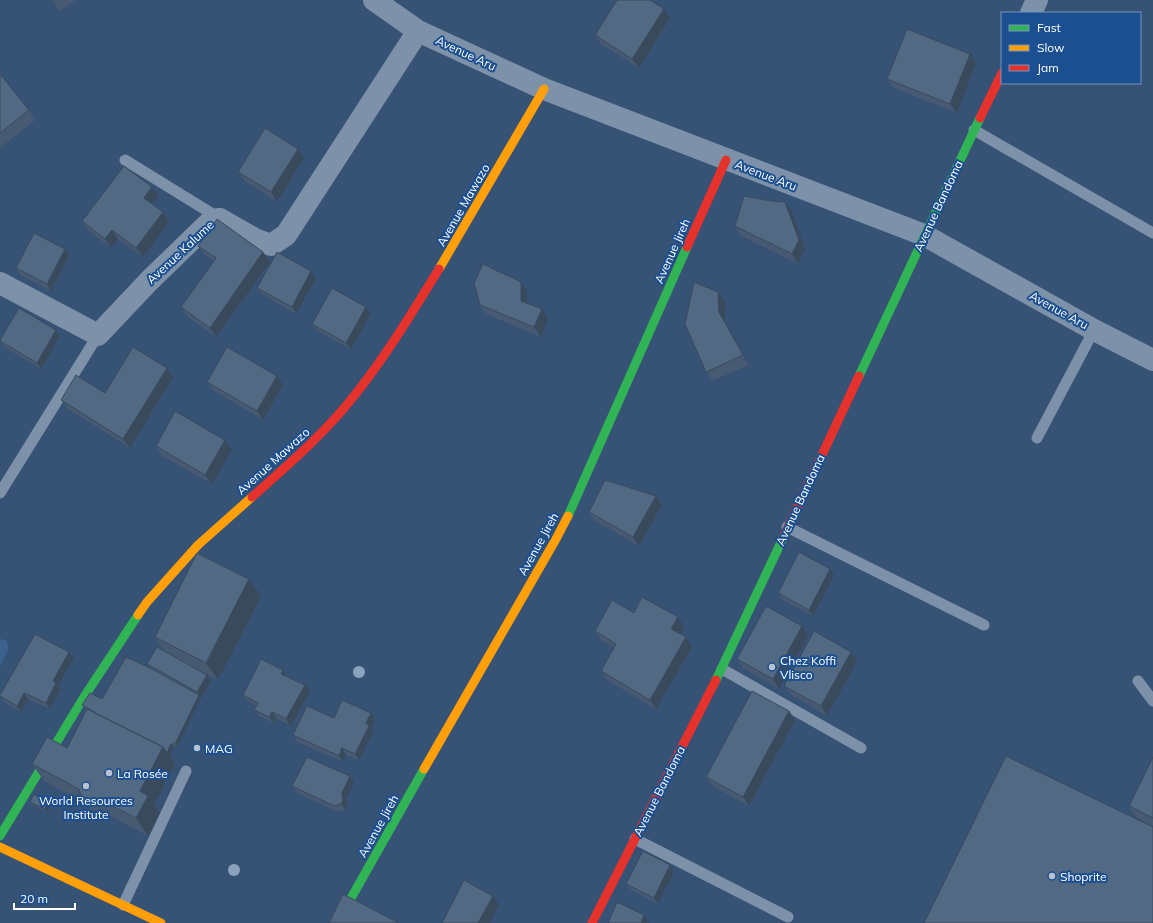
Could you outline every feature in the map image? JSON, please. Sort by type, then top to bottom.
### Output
[{"type":"street","name":"Avenue Aru","points":[[374,0],[418,31],[544,89],[924,235],[1094,330],[1153,360]]},
{"type":"street","points":[[1031,12],[1037,0]]},
{"type":"street","name":"Avenue Kalume","points":[[98,334],[150,280],[212,220],[220,219],[255,239],[271,245],[286,235],[418,31]]},
{"type":"street","name":"Avenue Bandoma","points":[[592,923],[722,668],[924,235],[1001,75]]},
{"type":"street","name":"Avenue Mawazo","points":[[0,836],[84,697],[147,602],[198,545],[298,456],[326,428],[354,396],[409,318],[453,246],[544,89]]},
{"type":"street","name":"Avenue Jireh","points":[[337,923],[445,731],[556,539],[569,513],[726,160]]},
{"type":"street","points":[[0,283],[98,334]]},
{"type":"street","points":[[0,847],[159,923]]},
{"type":"lane","points":[[974,130],[1153,233]]},
{"type":"lane","points":[[125,160],[220,219]]},
{"type":"lane","points":[[1037,438],[1094,330]]},
{"type":"lane","points":[[0,493],[98,334]]},
{"type":"lane","points":[[787,527],[984,625]]},
{"type":"lane","points":[[722,668],[861,748]]},
{"type":"lane","points":[[1138,681],[1153,701]]},
{"type":"lane","points":[[123,905],[186,771]]},
{"type":"lane","points":[[635,838],[788,917]]},
{"type":"water","points":[[0,639],[6,640],[9,648],[0,667]]},
{"type":"building","points":[[617,0],[650,0],[664,9],[632,59],[595,35]]},
{"type":"building","points":[[907,29],[970,54],[950,104],[887,79]]},
{"type":"building","points":[[0,74],[29,110],[0,133]]},
{"type":"building","points":[[265,128],[298,149],[271,192],[238,172]]},
{"type":"building","points":[[124,166],[152,187],[144,198],[163,212],[136,248],[112,230],[105,239],[82,221]]},
{"type":"building","points":[[744,196],[785,202],[799,240],[792,254],[735,226]]},
{"type":"building","points":[[217,219],[263,252],[210,328],[181,307],[216,258],[198,246]]},
{"type":"building","points":[[34,233],[65,249],[47,284],[16,268]]},
{"type":"building","points":[[277,252],[311,271],[292,307],[257,288]]},
{"type":"building","points":[[483,264],[521,282],[521,301],[542,309],[534,327],[480,305],[474,283]]},
{"type":"building","points":[[694,282],[718,292],[719,312],[743,355],[706,372],[685,324]]},
{"type":"building","points":[[332,288],[366,307],[346,343],[312,324]]},
{"type":"building","points":[[19,308],[56,330],[37,363],[0,341]]},
{"type":"building","points":[[133,347],[167,368],[123,439],[61,400],[76,375],[105,393]]},
{"type":"building","points":[[227,347],[277,376],[257,411],[207,382]]},
{"type":"building","points":[[175,411],[225,440],[205,475],[156,446]]},
{"type":"building","points":[[605,480],[656,496],[633,537],[589,512]]},
{"type":"building","points":[[799,552],[830,569],[809,610],[778,593]]},
{"type":"building","points":[[197,553],[249,579],[206,663],[155,637]]},
{"type":"building","points":[[642,597],[678,617],[671,629],[686,637],[650,700],[601,671],[616,644],[595,631],[612,600],[634,613]]},
{"type":"building","points":[[766,606],[802,626],[773,679],[737,659]]},
{"type":"building","points":[[814,631],[851,652],[821,706],[784,686]]},
{"type":"building","points":[[35,634],[69,652],[53,681],[56,683],[46,703],[24,693],[17,706],[0,695]]},
{"type":"building","points":[[157,647],[207,675],[197,692],[147,664]]},
{"type":"building","points":[[126,657],[150,668],[199,695],[175,744],[171,744],[167,753],[163,747],[82,705],[90,693],[102,699]]},
{"type":"building","points":[[261,659],[283,670],[281,674],[305,685],[286,719],[272,712],[269,717],[254,710],[258,703],[243,695]]},
{"type":"building","points":[[752,691],[789,711],[743,797],[706,777]]},
{"type":"building","points":[[342,700],[371,713],[366,723],[369,726],[355,754],[342,748],[339,756],[293,735],[307,706],[334,718]]},
{"type":"building","name":"La Rosée","points":[[87,709],[163,747],[140,791],[148,796],[136,818],[98,799],[92,801],[86,800],[81,796],[79,789],[32,764],[47,737],[67,748]]},
{"type":"building","name":"Shoprite","points":[[1006,756],[1153,827],[1153,923],[924,923]]},
{"type":"building","points":[[307,757],[350,776],[342,793],[343,800],[341,804],[334,806],[292,786]]},
{"type":"building","points":[[1153,757],[1153,818],[1129,806]]},
{"type":"building","points":[[34,794],[48,802],[45,809],[30,802]]},
{"type":"building","points":[[643,851],[670,865],[654,898],[626,884]]},
{"type":"building","points":[[464,880],[493,896],[478,923],[442,923]]},
{"type":"building","points":[[343,894],[399,923],[329,923]]},
{"type":"building","points":[[617,902],[644,915],[641,923],[608,923]]},
{"type":"traffic: fast","points":[[859,376],[980,118]]},
{"type":"traffic: fast","points":[[568,516],[687,247]]},
{"type":"traffic: fast","points":[[716,680],[784,536]]},
{"type":"traffic: fast","points":[[0,836],[84,697],[138,615]]},
{"type":"traffic: fast","points":[[337,923],[424,769]]},
{"type":"traffic: slow","points":[[439,269],[544,89]]},
{"type":"traffic: slow","points":[[138,615],[147,602],[198,545],[252,497]]},
{"type":"traffic: slow","points":[[424,769],[568,516]]},
{"type":"traffic: slow","points":[[0,847],[161,923]]},
{"type":"traffic: jam","points":[[980,118],[1001,75]]},
{"type":"traffic: jam","points":[[687,247],[726,160]]},
{"type":"traffic: jam","points":[[252,497],[318,436],[354,396],[388,350],[439,269]]},
{"type":"traffic: jam","points":[[784,536],[859,376]]},
{"type":"traffic: jam","points":[[592,923],[716,680]]},
{"type":"place","name":"Chez Koffi Vlisco","points":[[772,667]]},
{"type":"place","name":"MAG","points":[[197,748]]},
{"type":"place","name":"La Rosée","points":[[109,773]]},
{"type":"place","name":"World Resources Institute","points":[[86,786]]},
{"type":"place","name":"Shoprite","points":[[1052,876]]}]
